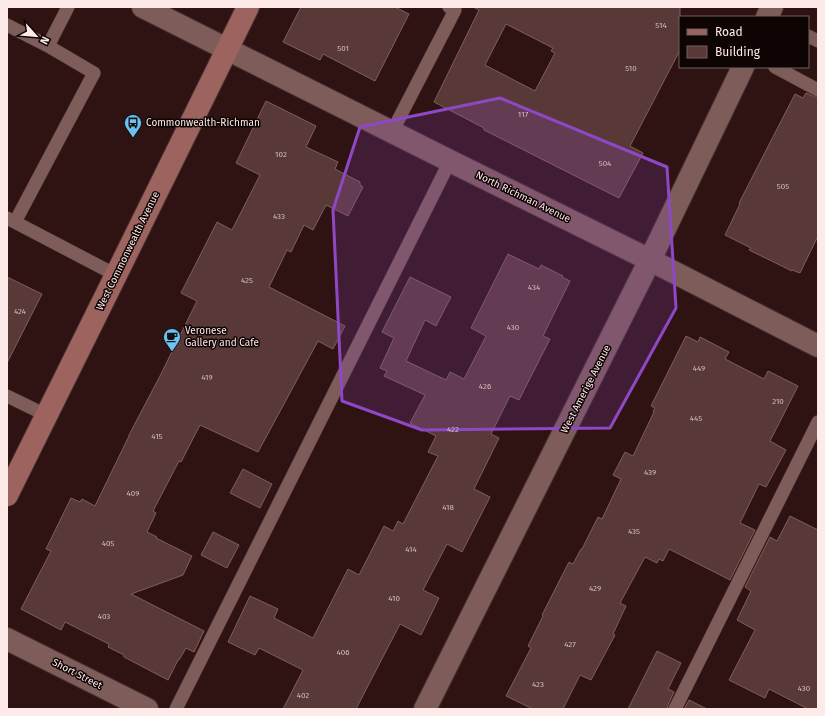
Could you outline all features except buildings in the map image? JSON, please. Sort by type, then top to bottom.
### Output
[{"type":"main road","name":"West Commonwealth Avenue","points":[[7,495],[248,7]]},
{"type":"street","name":"North Richman Avenue","points":[[143,7],[650,260],[818,346]]},
{"type":"street","name":"West Amerige Avenue","points":[[425,709],[650,260],[743,68]]},
{"type":"street","name":"Short Street","points":[[7,639],[147,709]]},
{"type":"lane","points":[[48,46],[68,7]]},
{"type":"lane","points":[[392,132],[455,10],[449,7]]},
{"type":"lane","points":[[7,25],[48,46],[94,73],[11,220],[116,275]]},
{"type":"lane","points":[[809,36],[818,41]]},
{"type":"lane","points":[[777,68],[818,90]]},
{"type":"lane","points":[[176,709],[450,161]]},
{"type":"lane","points":[[7,396],[46,415]]},
{"type":"lane","points":[[675,709],[818,422]]},
{"type":"highlighted area","points":[[500,98],[667,167],[676,308],[610,428],[422,430],[342,401],[333,210],[360,127]]},
{"type":"place","name":"Commonwealth-Richman","points":[[133,138]]},
{"type":"place","name":"Veronese Gallery and Cafe","points":[[172,352]]}]
